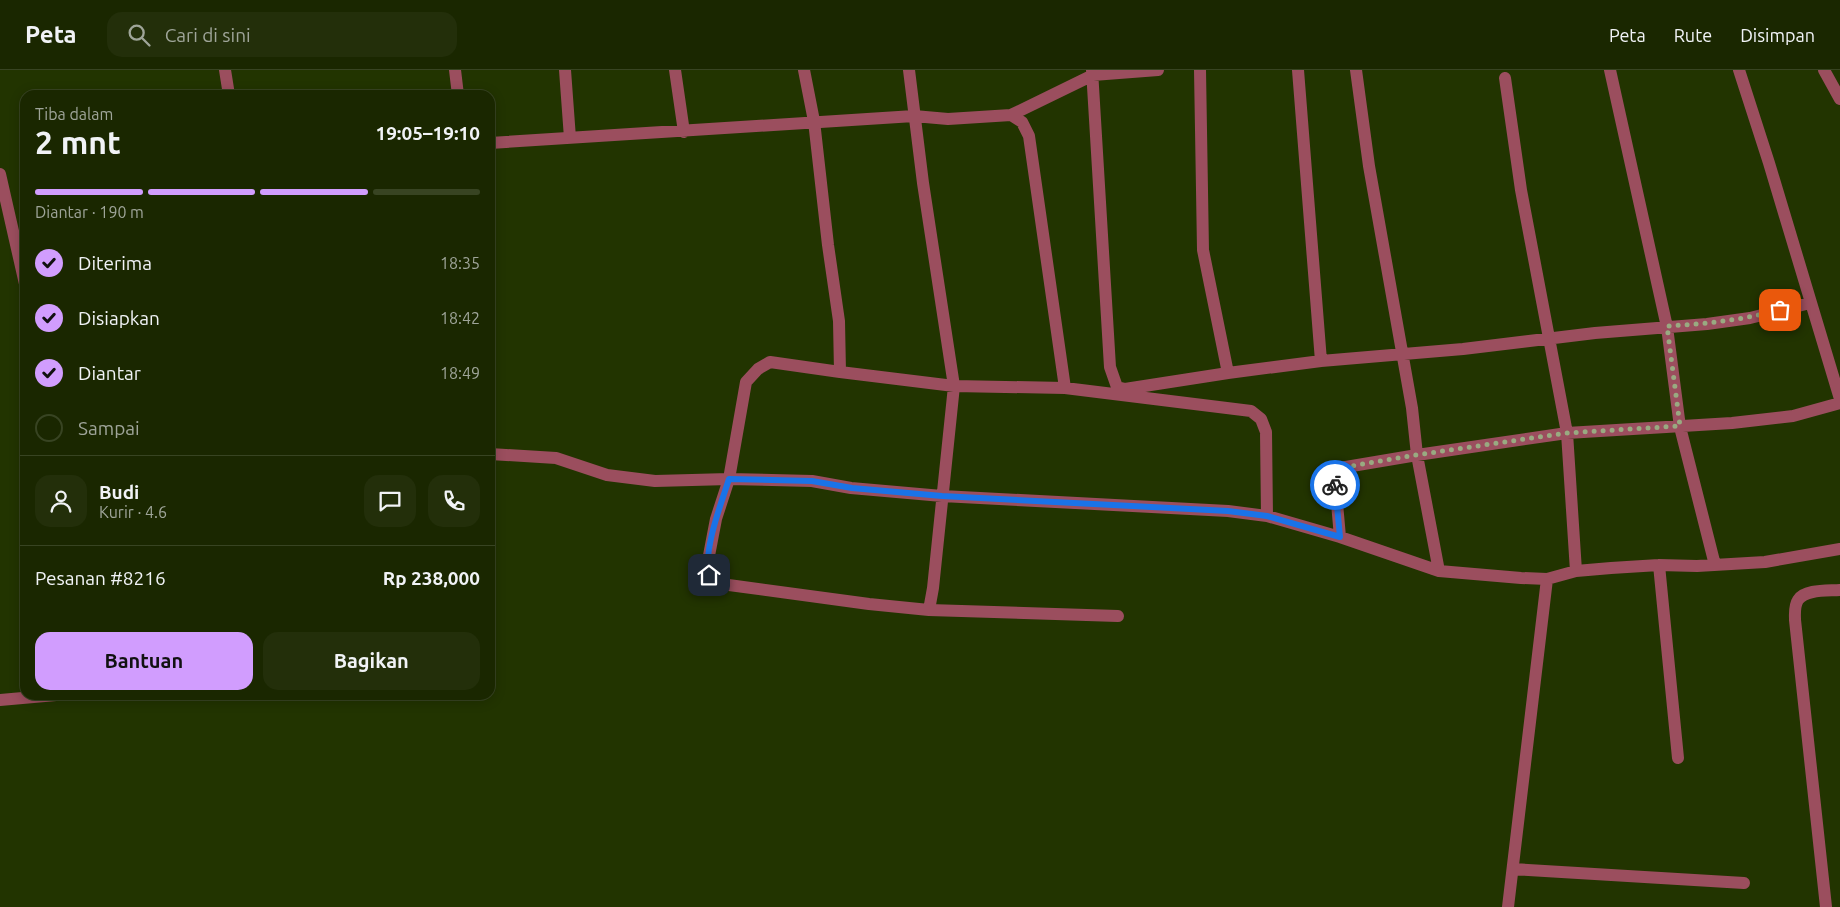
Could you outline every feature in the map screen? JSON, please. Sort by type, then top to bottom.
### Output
[{"type":"street","points":[[225,70],[228,90]]},
{"type":"street","points":[[455,70],[457,90]]},
{"type":"street","points":[[565,70],[570,138]]},
{"type":"street","points":[[675,70],[684,132]]},
{"type":"street","points":[[804,70],[814,121],[839,321],[840,372]]},
{"type":"street","points":[[909,70],[923,183],[954,386],[933,588],[929,610]]},
{"type":"street","points":[[495,143],[684,132],[814,121],[914,116],[948,119],[1010,115],[1093,73],[1158,70]]},
{"type":"street","points":[[1200,70],[1203,250],[1228,373]]},
{"type":"street","points":[[1298,70],[1321,362]]},
{"type":"street","points":[[1356,70],[1369,166],[1412,408],[1416,455],[1439,571]]},
{"type":"street","points":[[1610,70],[1667,326],[1680,426],[1715,565]]},
{"type":"street","points":[[1739,70],[1769,162],[1840,398]]},
{"type":"street","points":[[1824,70],[1840,99]]},
{"type":"street","points":[[1093,73],[1110,367],[1114,382],[1125,390],[1228,373],[1321,362],[1463,349],[1550,337],[1708,324],[1750,318],[1810,303]]},
{"type":"street","points":[[1505,78],[1523,199],[1550,337],[1566,433],[1576,571]]},
{"type":"street","points":[[1010,115],[1022,122],[1029,136],[1064,388]]},
{"type":"street","points":[[0,174],[20,262]]},
{"type":"street","points":[[1118,616],[929,610],[869,604],[714,583],[709,575],[707,566],[716,519],[729,479],[746,382],[758,369],[770,362],[954,386],[1064,388],[1251,411],[1261,419],[1266,432],[1267,516]]},
{"type":"street","points":[[1340,537],[1334,469],[1566,433],[1732,423],[1793,416],[1840,403]]},
{"type":"street","points":[[495,454],[556,458],[607,475],[655,481],[729,479],[812,481],[852,488],[942,496],[1228,511],[1267,516],[1340,537],[1439,571],[1521,578],[1547,579],[1576,571],[1765,562],[1840,549]]},
{"type":"street","points":[[1659,566],[1678,758]]},
{"type":"street","points":[[1508,907],[1547,579]]},
{"type":"street","points":[[1826,907],[1795,620],[1798,599],[1804,594],[1840,590]]},
{"type":"street","points":[[0,700],[20,698]]},
{"type":"street","points":[[1513,869],[1744,883]]},
{"type":"way so far","points":[[1335,485],[1334,469],[1566,433],[1680,426],[1667,326],[1708,324],[1750,318],[1780,310]]},
{"type":"route","points":[[709,575],[707,566],[716,519],[729,479],[812,481],[852,488],[942,496],[1228,511],[1267,516],[1340,537],[1335,485]]}]
